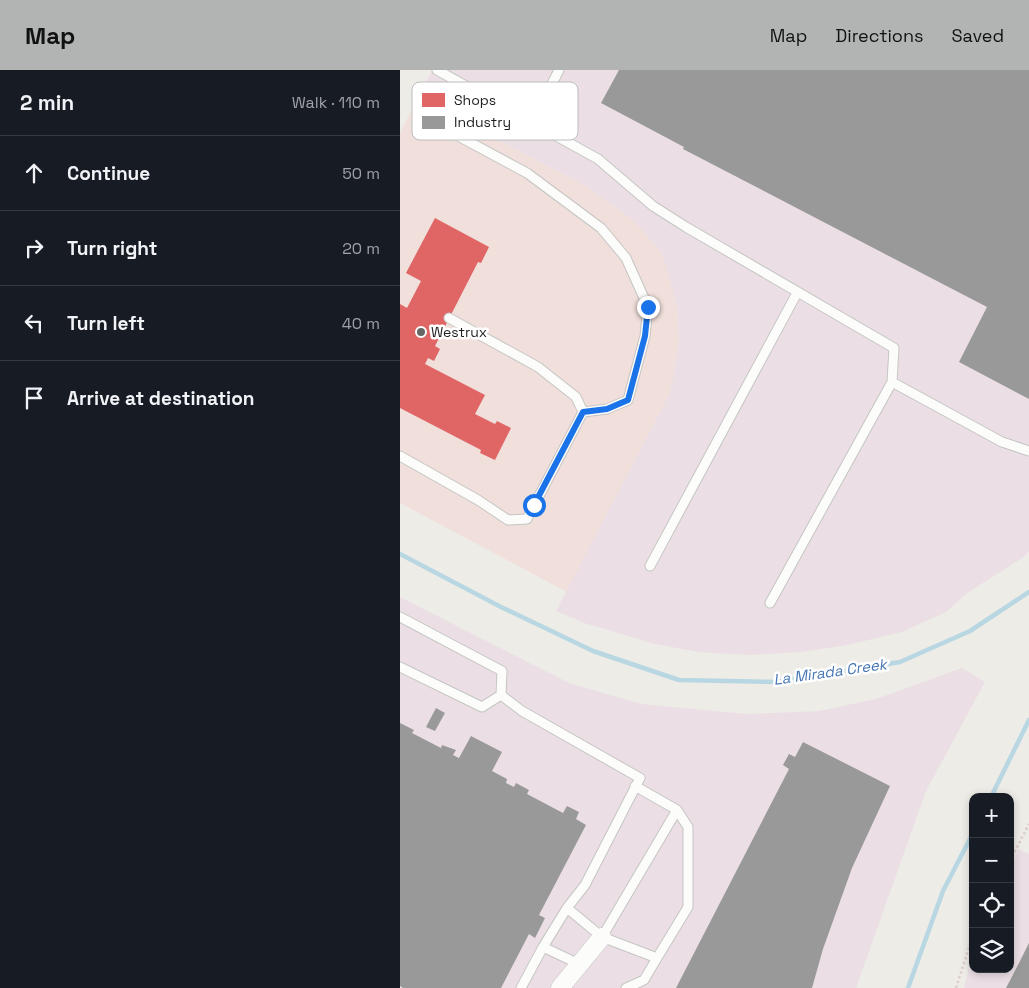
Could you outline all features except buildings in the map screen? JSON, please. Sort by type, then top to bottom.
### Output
[{"type":"street","points":[[560,988],[602,937]]},
{"type":"lane","points":[[437,70],[459,82]]},
{"type":"lane","points":[[553,82],[559,70]]},
{"type":"lane","points":[[466,140],[527,173],[602,228],[626,258],[648,307],[645,336],[628,400],[607,409],[583,412]]},
{"type":"lane","points":[[563,140],[598,159],[653,206],[686,227],[894,348],[892,382],[770,603]]},
{"type":"lane","points":[[650,566],[797,292]]},
{"type":"lane","points":[[449,318],[538,367],[576,397],[583,412]]},
{"type":"lane","points":[[892,382],[1002,442],[1029,450]]},
{"type":"lane","points":[[400,456],[478,500],[508,520],[527,519],[583,412]]},
{"type":"lane","points":[[400,617],[502,671],[500,695]]},
{"type":"lane","points":[[400,667],[482,707],[500,695]]},
{"type":"lane","points":[[500,695],[522,711],[640,778],[585,885],[567,908],[542,947],[521,988]]},
{"type":"lane","points":[[626,988],[644,980],[688,907],[688,827],[676,810],[635,786]]},
{"type":"lane","points":[[602,937],[676,810]]},
{"type":"lane","points":[[567,908],[602,937],[657,958]]},
{"type":"lane","points":[[542,947],[579,964]]},
{"type":"path","points":[[1014,853],[1029,824]]},
{"type":"path","points":[[956,988],[969,947]]},
{"type":"shaded area","points":[[432,70],[1029,70],[1029,551],[1024,557],[967,593],[946,612],[902,632],[847,645],[802,652],[749,655],[698,652],[655,644],[584,623],[556,611],[669,395],[679,340],[677,306],[662,253],[633,220],[586,186],[498,140],[578,140],[578,82],[426,82]]},
{"type":"shaded area","points":[[412,110],[412,140],[498,140],[586,186],[633,220],[662,253],[677,306],[679,340],[669,395],[567,592],[400,503],[400,133]]},
{"type":"shaded area","points":[[400,597],[569,683],[641,704],[747,714],[819,711],[876,699],[962,668],[985,682],[926,791],[856,988],[400,988]]},
{"type":"shaded area","points":[[1019,849],[1029,854],[1029,988],[964,988],[969,969],[969,973],[1014,973],[1014,860]]},
{"type":"waterway","name":"La Mirada Creek","points":[[400,554],[501,607],[593,651],[679,680],[776,682],[900,662],[970,631],[1029,592]]},
{"type":"waterway","points":[[993,793],[1029,720]]},
{"type":"waterway","points":[[908,988],[943,891],[970,838]]},
{"type":"place","name":"Westrux","points":[[421,332]]},
{"type":"route","points":[[534,505],[561,457],[583,412],[607,409],[628,400],[645,336],[648,307]]}]
